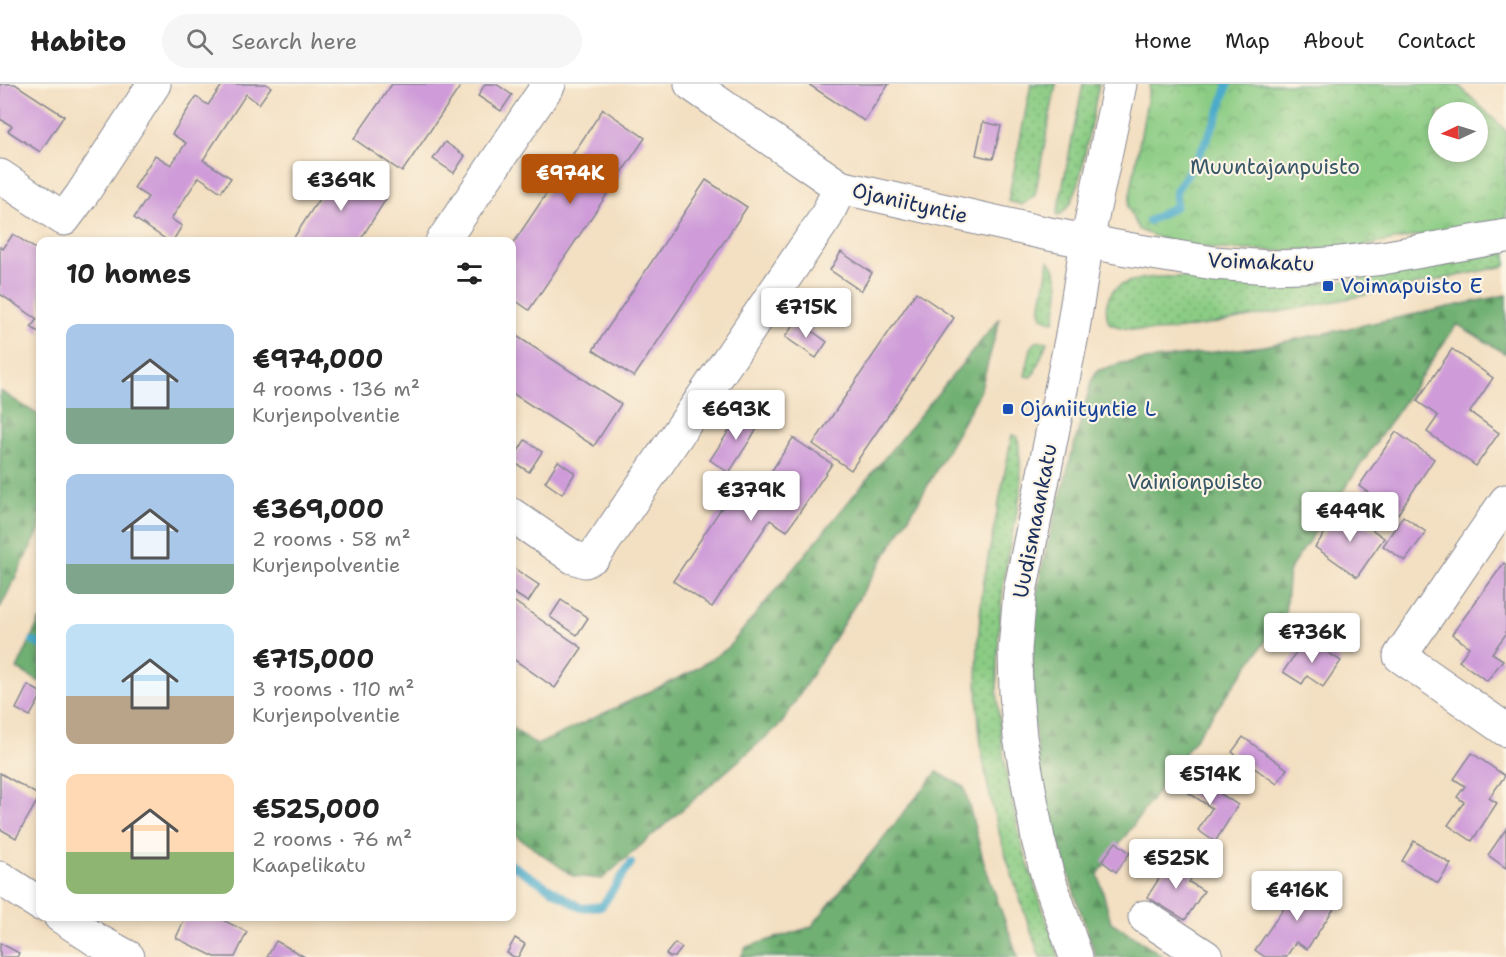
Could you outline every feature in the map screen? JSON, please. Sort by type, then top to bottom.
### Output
[{"type":"street","points":[[0,176],[64,219],[154,84]]},
{"type":"street","points":[[445,237],[549,84]]},
{"type":"street","name":"Ojaniityntie","points":[[691,84],[840,187],[1087,241]]},
{"type":"street","name":"Uudismaankatu","points":[[1076,957],[1048,877],[1038,839],[1020,736],[1015,649],[1020,592],[1072,335],[1087,241],[1120,84]]},
{"type":"street","points":[[516,519],[573,557],[585,561],[595,555],[826,217],[840,187]]},
{"type":"street","name":"Voimakatu","points":[[1087,241],[1214,263],[1291,267],[1382,258],[1506,236]]},
{"type":"street","points":[[1506,501],[1400,656],[1506,730]]},
{"type":"street","points":[[0,878],[36,901]]},
{"type":"street","points":[[1145,917],[1206,957]]},
{"type":"street","points":[[69,921],[128,957]]},
{"type":"green space","points":[[1031,84],[1056,84],[1035,195],[1022,205],[1008,201]]},
{"type":"green space","points":[[1083,84],[1099,84],[1079,182],[1071,203],[1061,214],[1057,215]]},
{"type":"green space","name":"Muuntajanpuisto","points":[[1150,84],[1457,84],[1476,102],[1428,102],[1428,162],[1488,162],[1488,114],[1506,131],[1506,219],[1358,247],[1281,251],[1215,249],[1167,241],[1139,230],[1128,207]]},
{"type":"green space","points":[[1506,252],[1506,266],[1195,327],[1152,331],[1124,328],[1110,324],[1106,308],[1109,297],[1116,288],[1135,280],[1183,277],[1265,284],[1316,284],[1360,279]]},
{"type":"green space","points":[[1049,261],[1059,282],[1054,322],[1042,317],[1040,310]]},
{"type":"green space","name":"Vainionpuisto","points":[[1506,295],[1506,354],[1457,324],[1289,570],[1285,614],[1098,874],[1111,922],[1165,957],[1096,957],[1043,793],[1033,717],[1032,680],[1033,619],[1038,588],[1045,553],[1092,379],[1097,371],[1121,363],[1264,346]]},
{"type":"green space","points":[[1000,318],[980,392],[920,499],[782,723],[602,879],[573,876],[516,836],[516,731],[537,745],[691,672],[727,649]]},
{"type":"green space","points":[[1036,342],[1047,342],[1034,374],[1031,377],[1025,376],[1031,348]]},
{"type":"green space","points":[[0,391],[36,414],[36,537],[0,608]]},
{"type":"green space","points":[[1012,435],[1018,437],[1021,482],[1005,570],[1001,608],[997,671],[999,722],[1006,773],[1023,848],[1059,957],[1040,957],[1019,897],[1000,836],[985,774],[978,710],[977,679],[981,602]]},
{"type":"green space","points":[[36,628],[36,680],[17,669]]},
{"type":"green space","points":[[937,772],[964,787],[985,866],[1018,957],[741,957],[746,947],[811,927]]},
{"type":"building","points":[[0,84],[15,84],[64,116],[40,152],[8,131],[12,126],[0,119]]},
{"type":"building","points":[[223,84],[266,84],[271,87],[259,104],[246,94],[203,160],[231,178],[221,192],[199,177],[171,219],[182,226],[175,237],[162,237],[134,218],[148,197],[134,188],[155,155],[171,165],[186,143],[172,134],[196,97],[208,105]]},
{"type":"building","points":[[392,84],[462,84],[402,172],[354,139]]},
{"type":"building","points":[[485,84],[496,84],[512,95],[501,111],[478,96]]},
{"type":"building","points":[[808,84],[889,84],[864,121]]},
{"type":"building","points":[[603,109],[645,138],[529,310],[516,301],[516,239]]},
{"type":"building","points":[[983,122],[1001,126],[993,159],[976,155]]},
{"type":"building","points":[[445,142],[465,156],[454,173],[433,159]]},
{"type":"building","points":[[339,168],[386,199],[362,237],[294,237]]},
{"type":"building","points":[[706,180],[747,207],[634,377],[593,350]]},
{"type":"building","points":[[13,234],[36,249],[36,318],[0,294],[0,247],[3,249]]},
{"type":"building","points":[[841,252],[872,273],[861,291],[830,270]]},
{"type":"building","points":[[916,292],[954,318],[851,470],[813,444]]},
{"type":"building","points":[[36,320],[36,330],[31,327]]},
{"type":"building","points":[[797,320],[827,342],[816,358],[785,337]]},
{"type":"building","points":[[516,336],[621,404],[594,446],[516,396]]},
{"type":"building","points":[[1452,349],[1493,378],[1470,412],[1499,433],[1476,466],[1427,432],[1438,416],[1417,401]]},
{"type":"building","points":[[743,409],[762,421],[729,473],[710,460]]},
{"type":"building","points":[[1396,432],[1434,459],[1398,514],[1359,486]]},
{"type":"building","points":[[793,438],[832,464],[787,531],[770,520],[712,607],[673,581],[730,495],[748,507]]},
{"type":"building","points":[[525,440],[542,452],[529,472],[516,464],[516,455]]},
{"type":"building","points":[[558,461],[575,473],[562,494],[545,482]]},
{"type":"building","points":[[1342,509],[1384,538],[1357,577],[1315,547]]},
{"type":"building","points":[[1403,516],[1426,532],[1405,561],[1383,546]]},
{"type":"building","points":[[1504,563],[1506,565],[1506,634],[1492,653],[1503,660],[1487,681],[1459,661],[1469,647],[1452,634]]},
{"type":"building","points":[[516,570],[539,585],[528,602],[516,594]]},
{"type":"building","points":[[561,600],[588,618],[577,635],[550,617]]},
{"type":"building","points":[[516,603],[582,648],[555,688],[516,661]]},
{"type":"building","points":[[1306,638],[1341,661],[1323,687],[1307,676],[1302,684],[1283,672]]},
{"type":"building","points":[[28,685],[36,690],[36,705],[30,716],[16,709]]},
{"type":"building","points":[[1243,737],[1287,769],[1277,784],[1232,752]]},
{"type":"building","points":[[1472,753],[1505,776],[1489,798],[1497,803],[1472,841],[1448,825],[1464,802],[1457,797],[1465,786],[1454,779]]},
{"type":"building","points":[[1187,772],[1238,805],[1215,842],[1198,830],[1212,808],[1178,786]]},
{"type":"building","points":[[0,773],[36,794],[36,803],[16,838],[0,829]]},
{"type":"building","points":[[1506,829],[1506,868],[1488,855]]},
{"type":"building","points":[[1414,841],[1451,864],[1438,883],[1402,861]]},
{"type":"building","points":[[1116,842],[1130,853],[1116,872],[1102,861]]},
{"type":"building","points":[[1172,859],[1194,873],[1189,882],[1204,891],[1185,920],[1147,897]]},
{"type":"building","points":[[1303,880],[1337,904],[1307,949],[1296,942],[1286,957],[1265,957],[1255,950]]},
{"type":"building","points":[[184,921],[225,921],[247,932],[235,957],[215,957],[176,938]]},
{"type":"building","points":[[515,938],[525,944],[518,957],[507,953]]},
{"type":"building","points":[[276,941],[305,957],[267,957]]},
{"type":"building","points":[[0,943],[19,953],[17,957],[0,957]]},
{"type":"building","points":[[675,943],[682,948],[675,957],[670,957],[666,954]]},
{"type":"waterway","points":[[1149,221],[1176,206],[1176,191],[1197,159],[1218,115],[1228,84]]},
{"type":"waterway","points":[[516,867],[581,908],[602,906],[631,863]]},
{"type":"place","name":"Voimapuisto E","points":[[1328,286]]},
{"type":"place","name":"Ojaniityntie L","points":[[1008,409]]}]
